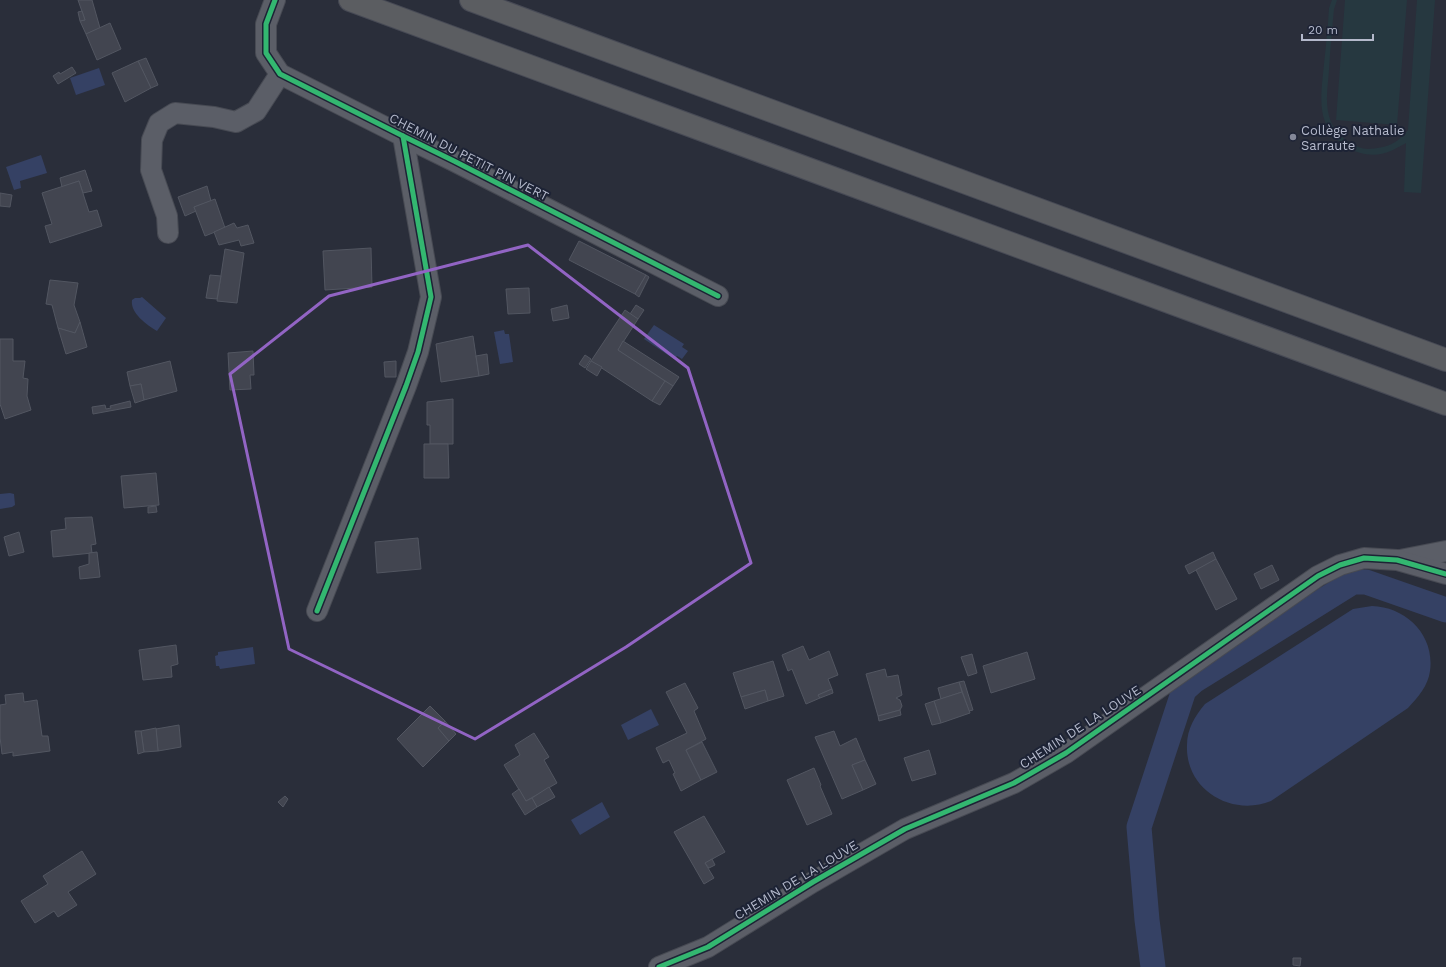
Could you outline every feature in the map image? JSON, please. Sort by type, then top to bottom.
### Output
[{"type":"highway","points":[[350,0],[1446,404]]},
{"type":"highway","points":[[471,0],[1446,360]]},
{"type":"street","name":"CHEMIN DU PETIT PIN VERT","points":[[275,0],[266,24],[266,53],[280,74],[718,296]]},
{"type":"street","points":[[168,233],[167,216],[151,170],[152,140],[159,123],[175,113],[214,117],[236,122],[256,111],[280,74]]},
{"type":"street","points":[[317,611],[406,386],[418,352],[431,297],[403,136]]},
{"type":"street","name":"CHEMIN DE LA LOUVE","points":[[1397,560],[1446,550]]},
{"type":"street","name":"CHEMIN DE LA LOUVE","points":[[659,967],[708,946],[904,829],[1014,783],[1066,753],[1318,576],[1340,565],[1364,558],[1397,560],[1446,574]]},
{"type":"highlighted area","points":[[528,245],[688,368],[751,563],[626,647],[475,739],[289,649],[230,374],[329,296]]},
{"type":"shaded area","points":[[1332,0],[1337,0],[1334,9],[1330,47],[1327,99],[1329,116],[1334,128],[1343,138],[1357,146],[1368,149],[1380,148],[1391,144],[1400,139],[1408,130],[1417,0],[1435,0],[1421,193],[1404,192],[1406,143],[1382,154],[1371,155],[1359,153],[1338,140],[1330,131],[1325,121],[1321,100],[1329,8]]},
{"type":"shaded area","points":[[1345,0],[1407,0],[1397,125],[1336,120]]},
{"type":"water","points":[[99,68],[105,85],[76,95],[70,78]]},
{"type":"water","points":[[41,155],[47,173],[20,181],[21,188],[14,190],[6,167]]},
{"type":"water","points":[[142,297],[166,318],[157,331],[136,314],[132,305],[132,300]]},
{"type":"water","points":[[654,325],[684,344],[682,347],[688,351],[682,359],[677,356],[674,359],[644,339]]},
{"type":"water","points":[[504,330],[505,334],[509,334],[513,362],[500,364],[494,332]]},
{"type":"water","points":[[0,494],[14,494],[15,505],[0,509]]},
{"type":"water","points":[[1372,606],[1396,612],[1407,618],[1416,625],[1428,646],[1430,658],[1429,676],[1422,691],[1408,708],[1271,801],[1256,805],[1241,805],[1227,802],[1214,796],[1202,787],[1194,775],[1188,761],[1187,739],[1192,723],[1205,704],[1353,609]]},
{"type":"water","points":[[253,647],[255,664],[220,669],[219,666],[216,666],[215,656],[218,655],[218,652]]},
{"type":"water","points":[[651,709],[659,725],[628,740],[621,725]]},
{"type":"water","points":[[602,802],[610,817],[580,835],[571,820]]},
{"type":"building","points":[[78,0],[92,0],[100,28],[86,34],[80,21],[85,20]]},
{"type":"building","points":[[82,11],[85,20],[80,21],[78,12]]},
{"type":"building","points":[[110,23],[121,49],[97,60],[86,34]]},
{"type":"building","points":[[146,58],[158,85],[151,88],[138,61]]},
{"type":"building","points":[[138,61],[151,88],[125,102],[112,73]]},
{"type":"building","points":[[72,67],[76,73],[58,84],[53,76]]},
{"type":"building","points":[[85,170],[92,191],[83,193],[79,181],[62,187],[60,178]]},
{"type":"building","points":[[79,181],[89,212],[97,210],[102,226],[50,243],[45,226],[52,224],[42,193]]},
{"type":"building","points":[[207,186],[211,201],[194,207],[196,211],[185,216],[178,197]]},
{"type":"building","points":[[0,193],[12,195],[10,207],[0,206]]},
{"type":"building","points":[[215,199],[225,228],[205,236],[194,207]]},
{"type":"building","points":[[234,223],[237,228],[248,225],[254,243],[241,246],[239,240],[219,245],[214,232]]},
{"type":"building","points":[[579,241],[646,275],[635,294],[569,260]]},
{"type":"building","points":[[371,248],[372,287],[325,290],[323,251]]},
{"type":"building","points":[[225,249],[244,253],[237,303],[217,301]]},
{"type":"building","points":[[210,275],[221,276],[217,299],[206,298]]},
{"type":"building","points":[[646,275],[649,277],[639,297],[635,294]]},
{"type":"building","points":[[50,280],[78,283],[74,305],[80,322],[75,333],[58,328],[52,305],[46,304]]},
{"type":"building","points":[[529,288],[530,313],[508,314],[506,289]]},
{"type":"building","points":[[567,305],[569,318],[553,321],[551,309]]},
{"type":"building","points":[[636,305],[644,310],[638,319],[630,314]]},
{"type":"building","points":[[625,310],[638,319],[618,350],[665,381],[652,401],[591,361]]},
{"type":"building","points":[[80,322],[87,347],[66,354],[58,328],[75,333]]},
{"type":"building","points":[[473,336],[479,376],[441,382],[436,344]]},
{"type":"building","points":[[0,339],[13,339],[13,361],[25,361],[23,378],[28,379],[27,396],[31,410],[5,419],[0,404]]},
{"type":"building","points":[[623,341],[679,377],[673,386],[618,350]]},
{"type":"building","points":[[253,351],[254,375],[250,375],[251,389],[230,390],[228,353]]},
{"type":"building","points":[[487,354],[489,374],[479,376],[476,356]]},
{"type":"building","points":[[585,355],[591,359],[585,368],[579,364]]},
{"type":"building","points":[[170,361],[177,391],[144,400],[141,384],[130,386],[127,372]]},
{"type":"building","points":[[396,361],[396,377],[385,377],[384,362]]},
{"type":"building","points":[[591,361],[602,367],[597,376],[586,369]]},
{"type":"building","points":[[665,381],[673,386],[660,405],[652,401]]},
{"type":"building","points":[[141,384],[144,400],[135,403],[130,386]]},
{"type":"building","points":[[453,399],[453,444],[430,444],[430,425],[427,425],[427,402]]},
{"type":"building","points":[[130,401],[131,407],[93,414],[92,407],[105,405],[106,409],[111,408],[110,406]]},
{"type":"building","points":[[424,444],[448,444],[449,478],[424,478]]},
{"type":"building","points":[[156,473],[159,505],[124,508],[121,476]]},
{"type":"building","points":[[156,506],[157,512],[148,513],[148,507]]},
{"type":"building","points":[[92,517],[96,544],[91,545],[92,553],[53,557],[51,531],[66,529],[65,518]]},
{"type":"building","points":[[19,532],[24,552],[9,556],[4,537]]},
{"type":"building","points":[[418,538],[421,569],[377,573],[375,542]]},
{"type":"building","points":[[97,552],[100,577],[80,579],[79,567],[89,564],[89,553]]},
{"type":"building","points":[[1213,552],[1216,559],[1189,574],[1185,566]]},
{"type":"building","points":[[1216,559],[1237,599],[1216,610],[1196,570]]},
{"type":"building","points":[[1272,565],[1279,580],[1261,589],[1254,574]]},
{"type":"building","points":[[176,645],[178,664],[171,666],[172,677],[143,680],[139,650]]},
{"type":"building","points":[[803,646],[809,660],[829,651],[838,675],[828,679],[832,689],[818,695],[820,698],[806,704],[792,669],[788,671],[782,655]]},
{"type":"building","points":[[1027,652],[1035,679],[991,693],[983,666]]},
{"type":"building","points":[[972,654],[977,673],[968,676],[961,657]]},
{"type":"building","points":[[773,661],[784,696],[768,701],[765,690],[741,697],[733,673]]},
{"type":"building","points":[[885,669],[887,677],[898,675],[902,695],[896,698],[900,700],[902,706],[900,710],[878,716],[866,674]]},
{"type":"building","points":[[964,681],[973,710],[969,711],[959,682]]},
{"type":"building","points":[[959,682],[962,692],[941,699],[938,688]]},
{"type":"building","points":[[685,683],[698,708],[694,711],[706,739],[686,750],[701,780],[681,791],[673,774],[675,773],[669,760],[663,763],[656,748],[687,733],[666,692]]},
{"type":"building","points":[[832,689],[833,693],[820,698],[818,695]]},
{"type":"building","points":[[765,690],[768,701],[745,709],[741,697]]},
{"type":"building","points":[[962,692],[970,713],[941,723],[934,701]]},
{"type":"building","points":[[23,693],[24,702],[37,700],[42,736],[48,736],[50,751],[13,756],[13,752],[2,754],[0,737],[0,705],[6,704],[5,695]]},
{"type":"building","points":[[934,701],[941,723],[932,725],[925,704]]},
{"type":"building","points":[[430,706],[445,721],[438,728],[449,741],[423,767],[397,739]]},
{"type":"building","points":[[900,710],[901,715],[879,721],[878,716]]},
{"type":"building","points":[[445,721],[456,734],[449,741],[438,728]]},
{"type":"building","points":[[179,725],[181,747],[158,751],[156,729]]},
{"type":"building","points":[[156,728],[158,751],[144,752],[141,731]]},
{"type":"building","points":[[135,731],[141,731],[144,752],[138,754]]},
{"type":"building","points":[[834,731],[840,746],[856,738],[865,760],[852,765],[863,790],[842,799],[815,737]]},
{"type":"building","points":[[534,733],[549,757],[544,760],[557,783],[526,801],[504,765],[520,755],[515,745]]},
{"type":"building","points":[[702,742],[717,772],[701,780],[686,750]]},
{"type":"building","points":[[929,750],[936,774],[912,781],[904,758]]},
{"type":"building","points":[[865,760],[876,784],[863,790],[852,765]]},
{"type":"building","points":[[814,768],[832,814],[807,825],[787,780]]},
{"type":"building","points":[[549,787],[555,797],[537,807],[532,798]]},
{"type":"building","points":[[519,789],[526,801],[532,798],[537,807],[525,815],[512,794]]},
{"type":"building","points":[[285,796],[288,799],[283,807],[278,802]]},
{"type":"building","points":[[704,816],[725,852],[705,863],[714,878],[704,884],[674,832]]},
{"type":"building","points":[[82,851],[96,874],[68,892],[77,905],[58,917],[54,911],[35,923],[21,901],[48,884],[43,876]]},
{"type":"building","points":[[712,859],[715,865],[709,868],[705,863]]},
{"type":"building","points":[[1293,958],[1301,958],[1300,966],[1293,965]]},
{"type":"waterway","points":[[1153,967],[1147,920],[1139,827],[1184,690],[1194,681],[1353,582],[1366,582],[1446,610]]},
{"type":"cycle path","points":[[275,0],[266,24],[266,53],[280,74],[718,296]]},
{"type":"cycle path","points":[[317,611],[406,386],[418,352],[431,297],[403,136]]},
{"type":"cycle path","points":[[659,967],[708,947],[813,882],[905,829],[1014,783],[1066,753],[1318,576],[1340,565],[1364,558],[1397,560],[1446,574]]},
{"type":"place","name":"Collège Nathalie Sarraute","points":[[1293,137]]}]
